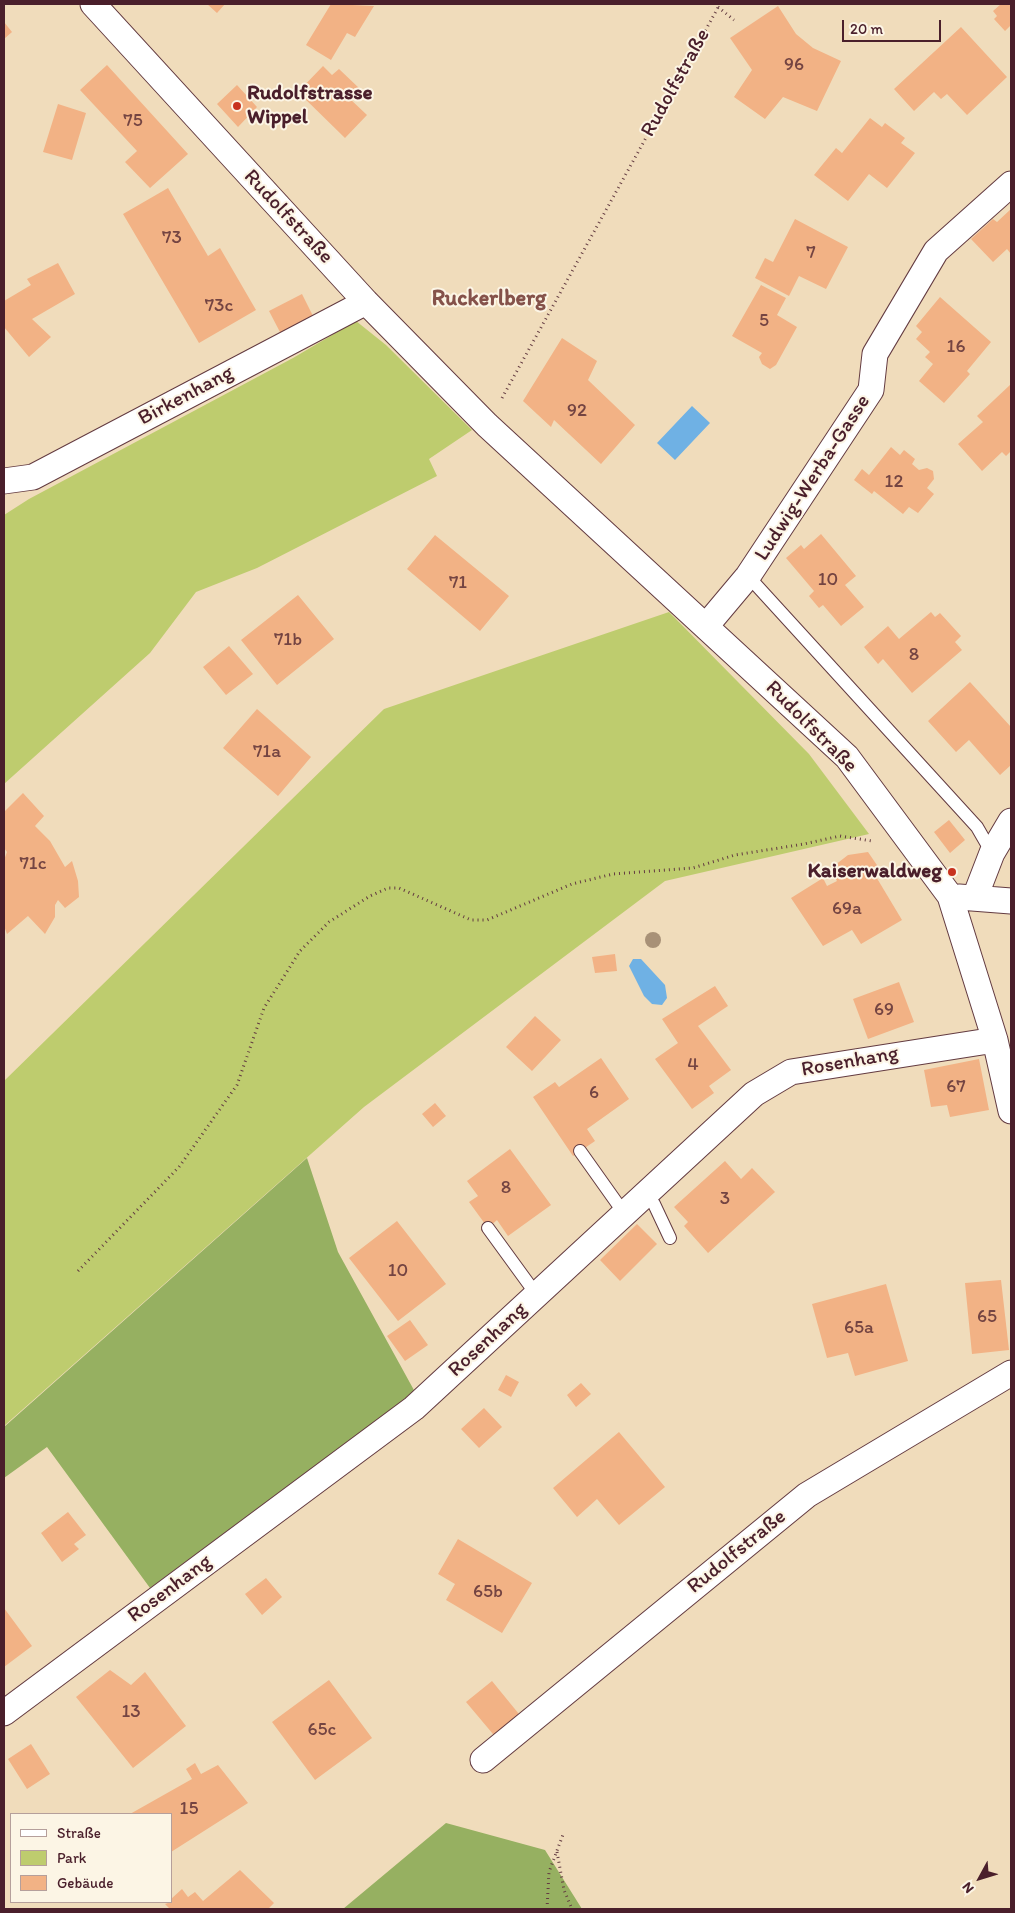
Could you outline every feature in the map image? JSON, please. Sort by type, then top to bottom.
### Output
[{"type":"street","name":"Rudolfstraße","points":[[94,4],[366,302],[487,425],[847,757],[950,896],[995,1040],[1011,1111]]},
{"type":"street","name":"Ludwig-Werba-Gasse","points":[[706,626],[748,576],[871,390],[875,354],[936,251],[1011,184]]},
{"type":"street","name":"Birkenhang","points":[[4,481],[33,477],[366,302]]},
{"type":"street","points":[[975,897],[992,853],[1011,821]]},
{"type":"street","points":[[950,896],[1011,901]]},
{"type":"street","name":"Rosenhang","points":[[4,1713],[414,1408],[644,1193],[754,1094],[792,1072],[995,1040]]},
{"type":"street","name":"Rudolfstraße","points":[[483,1760],[808,1495],[1011,1373]]},
{"type":"lane","points":[[748,576],[977,827],[992,853]]},
{"type":"lane","points":[[580,1151],[624,1213]]},
{"type":"lane","points":[[644,1193],[654,1204],[670,1238]]},
{"type":"lane","points":[[488,1228],[536,1294]]},
{"type":"path","points":[[719,5],[734,20]]},
{"type":"path","name":"Rudolfstraße","points":[[487,425],[719,5]]},
{"type":"path","points":[[78,1271],[179,1168],[237,1085],[264,1008],[300,951],[329,922],[370,896],[388,888],[398,888],[470,920],[487,920],[572,884],[613,874],[693,868],[735,855],[840,836],[872,841],[905,836]]},
{"type":"path","points":[[547,1909],[550,1872],[564,1832]]},
{"type":"path","points":[[557,1852],[564,1890],[572,1909]]},
{"type":"green space","points":[[356,321],[386,345],[472,430],[429,459],[437,476],[257,568],[196,592],[150,653],[4,784],[4,515],[29,499],[293,358]]},
{"type":"green space","points":[[669,612],[809,754],[869,834],[665,881],[364,1107],[4,1426],[4,1081],[384,709]]},
{"type":"green space","points":[[307,1158],[338,1252],[415,1392],[150,1588],[47,1447],[4,1478],[4,1427]]},
{"type":"green space","points":[[446,1823],[545,1850],[582,1909],[343,1909]]},
{"type":"water","points":[[692,406],[710,423],[675,460],[657,443]]},
{"type":"water","points":[[633,959],[641,959],[665,985],[667,998],[662,1005],[652,1004],[644,996],[629,966]]},
{"type":"building","points":[[207,4],[225,4],[217,13]]},
{"type":"building","points":[[331,4],[374,6],[355,37],[347,33],[331,60],[306,45]]},
{"type":"building","points":[[1001,4],[1011,4],[1011,25],[1005,31],[994,19],[997,16],[993,11]]},
{"type":"building","points":[[778,6],[796,34],[813,48],[841,61],[817,111],[783,97],[765,119],[734,97],[752,70],[730,38]]},
{"type":"building","points":[[4,22],[12,32],[4,39]]},
{"type":"building","points":[[961,27],[1007,77],[967,115],[947,94],[941,99],[934,92],[914,111],[894,89]]},
{"type":"building","points":[[107,65],[188,154],[150,188],[125,162],[137,151],[80,90]]},
{"type":"building","points":[[323,66],[332,75],[339,69],[359,88],[349,98],[367,115],[345,138],[298,92]]},
{"type":"building","name":"Rudolfstrasse Wippel","points":[[237,85],[257,107],[238,127],[217,104]]},
{"type":"building","points":[[58,104],[86,113],[72,160],[43,152]]},
{"type":"building","points":[[870,118],[882,127],[885,123],[905,138],[901,143],[915,153],[887,188],[869,174],[848,201],[814,175],[836,148],[842,153]]},
{"type":"building","points":[[168,188],[208,256],[220,248],[256,310],[199,343],[123,214]]},
{"type":"building","points":[[1011,209],[1011,254],[1007,249],[993,262],[971,239],[993,219],[997,222]]},
{"type":"building","points":[[795,219],[848,247],[826,289],[799,276],[789,296],[755,278],[765,258],[773,262]]},
{"type":"building","points":[[58,263],[75,294],[32,319],[51,337],[29,357],[4,327],[4,301],[31,285],[27,279]]},
{"type":"building","points":[[761,285],[786,298],[777,315],[797,327],[776,365],[770,369],[762,364],[759,357],[762,353],[732,336]]},
{"type":"building","points":[[302,294],[314,318],[281,334],[269,311]]},
{"type":"building","points":[[940,297],[991,342],[967,371],[970,374],[944,403],[919,381],[933,364],[925,357],[930,352],[916,339],[922,332],[916,326]]},
{"type":"building","points":[[562,338],[597,361],[588,380],[635,425],[601,464],[554,420],[551,427],[523,401]]},
{"type":"building","points":[[1011,384],[1011,451],[1006,456],[1002,452],[982,471],[958,444],[983,422],[977,416]]},
{"type":"building","points":[[891,447],[900,455],[904,450],[915,459],[912,464],[919,470],[927,468],[933,471],[934,479],[927,488],[934,494],[918,513],[909,507],[903,514],[874,491],[872,494],[854,480],[862,469],[869,475]]},
{"type":"building","points":[[821,534],[856,576],[845,585],[864,607],[841,626],[823,605],[819,608],[809,596],[814,591],[786,558],[801,545],[804,549]]},
{"type":"building","points":[[435,535],[509,596],[480,631],[407,569]]},
{"type":"building","points":[[298,595],[334,639],[277,685],[241,640]]},
{"type":"building","points":[[931,612],[935,617],[940,613],[961,636],[955,642],[962,650],[912,693],[883,659],[878,664],[864,647],[888,626],[899,639]]},
{"type":"building","points":[[229,646],[253,674],[226,695],[203,667]]},
{"type":"building","points":[[970,682],[1011,727],[1011,765],[1000,775],[969,740],[956,752],[928,721]]},
{"type":"building","points":[[257,709],[311,757],[278,796],[223,748]]},
{"type":"building","points":[[23,793],[44,816],[35,826],[50,841],[65,867],[72,861],[78,881],[79,897],[65,908],[58,900],[55,905],[55,917],[45,934],[28,916],[7,934],[4,926],[4,860],[7,852],[4,848],[4,812]]},
{"type":"building","points":[[949,820],[965,840],[950,853],[934,832]]},
{"type":"building","points":[[868,852],[881,871],[875,875],[902,920],[861,944],[852,930],[823,946],[791,898],[823,878],[827,886],[837,881],[830,869],[848,855]]},
{"type":"building","points":[[615,954],[617,971],[595,973],[592,957]]},
{"type":"building","points":[[899,982],[914,1022],[868,1039],[853,999]]},
{"type":"building","points":[[715,986],[728,1006],[698,1026],[731,1070],[709,1086],[714,1093],[692,1109],[655,1059],[678,1043],[662,1019]]},
{"type":"building","points":[[535,1016],[561,1040],[532,1071],[506,1047]]},
{"type":"building","points":[[601,1058],[629,1099],[587,1129],[595,1141],[573,1156],[533,1097],[555,1082],[559,1087]]},
{"type":"building","points":[[979,1059],[989,1110],[950,1117],[947,1105],[931,1107],[924,1070]]},
{"type":"building","points":[[435,1103],[446,1116],[433,1127],[422,1114]]},
{"type":"building","points":[[510,1149],[551,1205],[508,1236],[497,1220],[488,1228],[469,1202],[478,1196],[467,1181]]},
{"type":"building","points":[[725,1161],[741,1179],[752,1168],[775,1192],[708,1253],[684,1226],[688,1222],[674,1207]]},
{"type":"building","points":[[397,1221],[446,1284],[398,1321],[349,1258]]},
{"type":"building","points":[[637,1224],[657,1244],[620,1281],[600,1260]]},
{"type":"building","points":[[1001,1280],[1009,1350],[972,1354],[965,1283]]},
{"type":"building","points":[[886,1284],[908,1361],[855,1376],[848,1353],[827,1358],[812,1304]]},
{"type":"building","points":[[410,1320],[428,1345],[405,1361],[387,1336]]},
{"type":"building","points":[[506,1375],[519,1382],[511,1397],[498,1390]]},
{"type":"building","points":[[581,1383],[591,1394],[576,1407],[567,1395]]},
{"type":"building","points":[[484,1408],[502,1427],[479,1448],[461,1429]]},
{"type":"building","points":[[619,1432],[665,1487],[619,1525],[597,1499],[577,1517],[553,1488]]},
{"type":"building","points":[[68,1512],[86,1535],[74,1544],[79,1549],[62,1562],[41,1533]]},
{"type":"building","points":[[458,1539],[532,1583],[502,1633],[446,1600],[455,1584],[438,1574]]},
{"type":"building","points":[[266,1578],[282,1597],[262,1615],[245,1594]]},
{"type":"building","points":[[4,1608],[32,1646],[4,1667]]},
{"type":"building","points":[[110,1670],[131,1685],[145,1672],[186,1726],[133,1768],[76,1697]]},
{"type":"building","points":[[329,1680],[372,1738],[315,1780],[272,1722]]},
{"type":"building","points":[[492,1681],[523,1719],[498,1740],[466,1702]]},
{"type":"building","points":[[31,1744],[50,1774],[27,1789],[8,1759]]},
{"type":"building","points":[[195,1763],[201,1774],[218,1765],[248,1803],[172,1851],[172,1813],[132,1813],[192,1779],[186,1769]]},
{"type":"building","points":[[240,1870],[274,1903],[268,1909],[170,1909],[165,1904],[172,1903],[172,1898],[182,1889],[188,1897],[195,1892],[203,1901]]},
{"type":"place","name":"Rudolfstrasse Wippel","points":[[237,106]]},
{"type":"place","name":"Kaiserwaldweg","points":[[952,872]]},
{"type":"district","name":"Ruckerlberg","points":[[489,299]]}]
